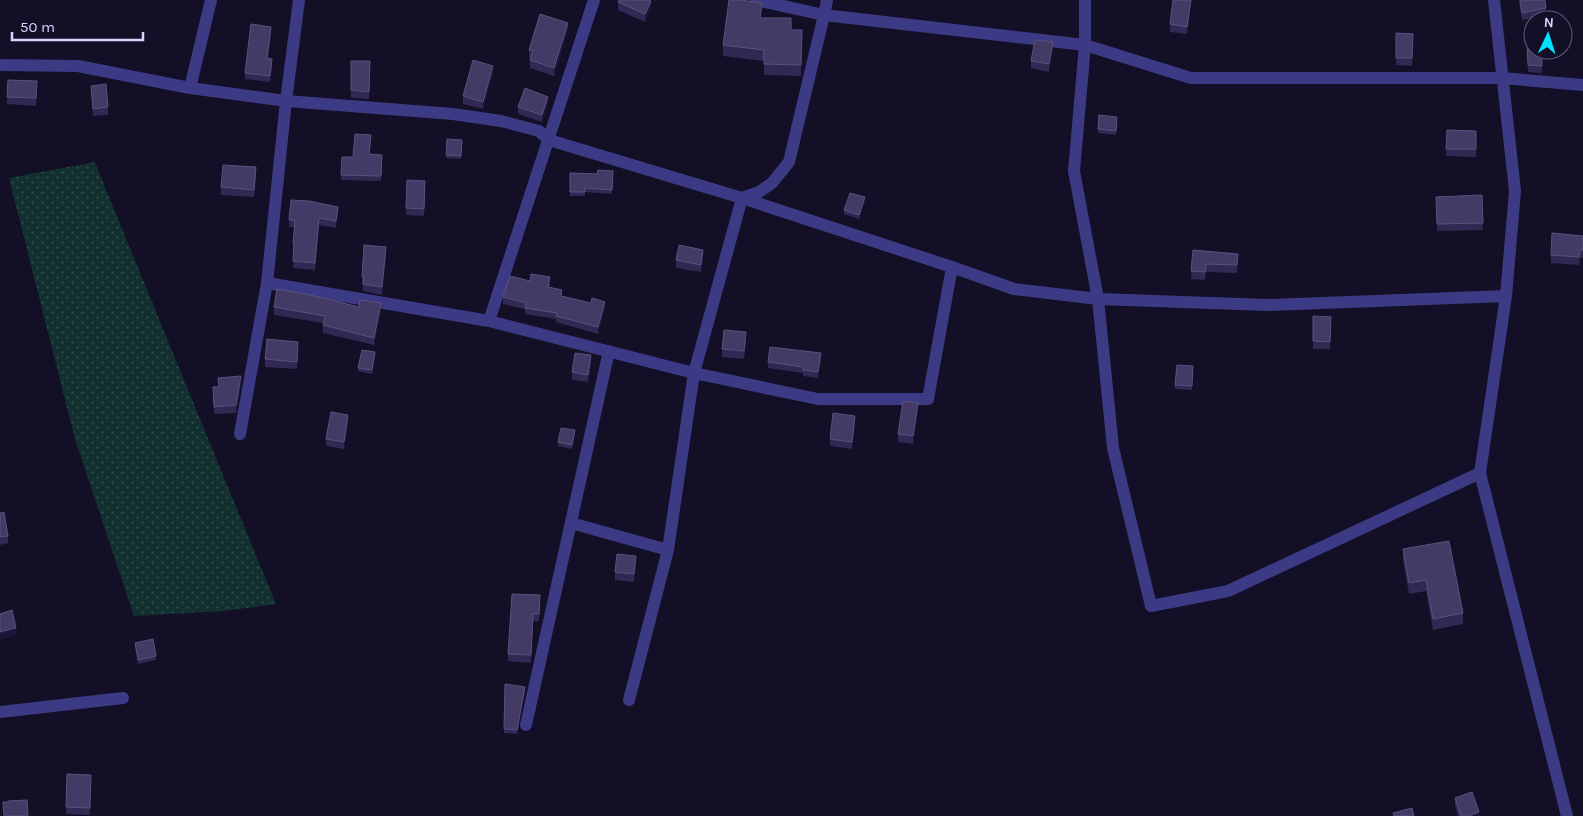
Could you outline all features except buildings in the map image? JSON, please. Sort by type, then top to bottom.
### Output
[{"type":"street","points":[[190,88],[211,0]]},
{"type":"street","points":[[240,434],[267,283],[298,0]]},
{"type":"street","points":[[489,321],[594,0]]},
{"type":"street","points":[[756,0],[824,15],[1085,45],[1191,78],[1502,78],[1583,85]]},
{"type":"street","points":[[742,198],[759,192],[772,183],[789,162],[827,0]]},
{"type":"street","points":[[1085,0],[1085,45],[1074,171],[1098,298],[1113,448],[1151,606],[1228,591],[1480,473]]},
{"type":"street","points":[[1494,0],[1515,191],[1506,296],[1480,473],[1567,816]]},
{"type":"street","points":[[0,65],[78,66],[190,88],[286,101],[453,114],[502,121],[539,131],[549,140],[742,198],[952,266],[1014,290],[1098,298],[1268,305],[1506,296]]},
{"type":"street","points":[[628,700],[668,550],[694,373],[742,198]]},
{"type":"street","points":[[267,283],[489,321],[694,373],[818,399],[928,399],[952,266]]},
{"type":"street","points":[[526,725],[609,351]]},
{"type":"street","points":[[571,524],[668,550]]},
{"type":"street","points":[[0,712],[122,698]]},
{"type":"green space","points":[[95,162],[276,604],[224,611],[134,616],[75,439],[9,178]]}]
